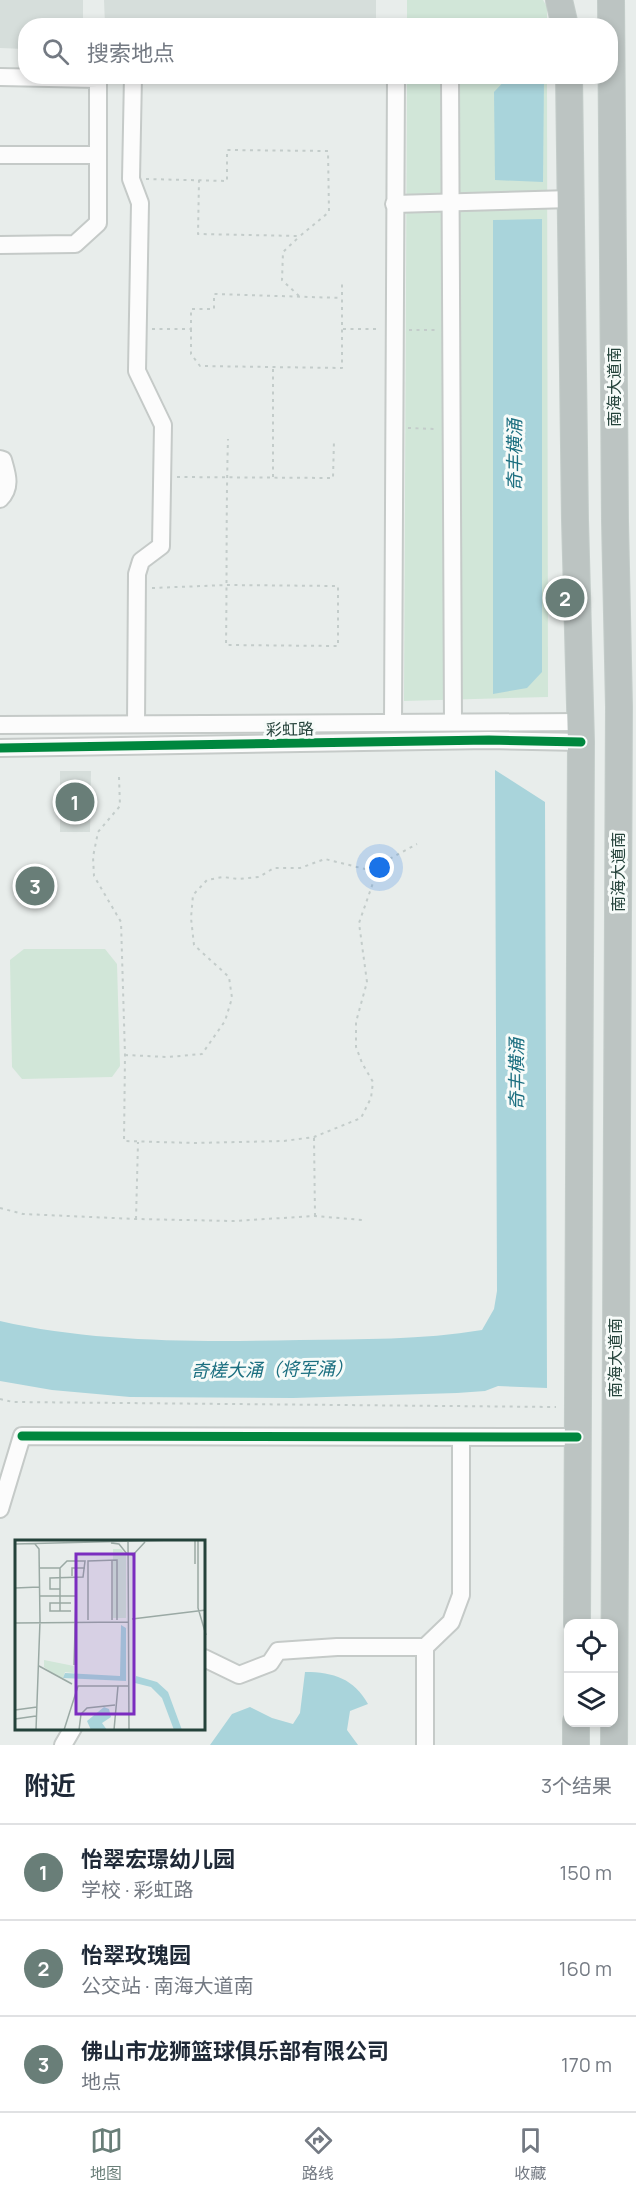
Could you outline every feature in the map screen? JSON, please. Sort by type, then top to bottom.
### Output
[{"type":"highway","points":[[559,0],[565,18]]},
{"type":"highway","points":[[567,18],[568,0]]},
{"type":"highway","points":[[569,84],[575,520],[581,732],[577,1619]]},
{"type":"highway","name":"南海大道南","points":[[613,84],[615,509],[628,706],[615,1271],[614,1745]]},
{"type":"highway","points":[[576,1727],[576,1745]]},
{"type":"street","points":[[0,77],[18,77]]},
{"type":"street","points":[[0,245],[75,244],[98,223],[98,84]]},
{"type":"street","points":[[133,84],[131,178],[140,203],[137,372],[163,425],[161,546],[141,561],[137,574],[136,724]]},
{"type":"street","points":[[393,723],[396,84]]},
{"type":"street","points":[[450,84],[453,722]]},
{"type":"street","points":[[0,155],[98,155]]},
{"type":"street","points":[[394,204],[571,199]]},
{"type":"street","points":[[0,459],[3,460],[9,478],[6,494],[0,499]]},
{"type":"street","name":"彩虹路","points":[[0,725],[549,720],[581,732]]},
{"type":"street","name":"彩虹路","points":[[0,748],[550,740],[581,732]]},
{"type":"street","points":[[0,1509],[22,1436],[577,1437]]},
{"type":"street","points":[[206,1659],[239,1675],[270,1663],[278,1651],[337,1647],[425,1647],[451,1622],[461,1595],[461,1437]]},
{"type":"street","points":[[425,1647],[425,1745]]},
{"type":"street","points":[[63,1745],[72,1730]]},
{"type":"path","points":[[131,178],[227,181],[227,150],[328,151],[329,212],[283,252],[282,280],[299,296]]},
{"type":"path","points":[[199,180],[198,234],[300,236]]},
{"type":"path","points":[[342,280],[342,298],[342,368],[200,366],[191,354],[191,309],[214,309],[214,294],[342,298]]},
{"type":"path","points":[[137,329],[191,329]]},
{"type":"path","points":[[273,367],[273,477]]},
{"type":"path","points":[[393,428],[452,429]]},
{"type":"path","points":[[137,588],[227,585],[338,586],[338,646],[226,645],[227,585],[227,477],[228,438]]},
{"type":"path","points":[[162,477],[333,478],[334,440]]},
{"type":"path","points":[[119,777],[120,806],[98,832],[93,857],[94,876],[121,922],[125,1055],[124,1141],[251,1143],[314,1137],[361,1118],[371,1098],[373,1082],[356,1047],[356,1022],[367,982],[359,923],[374,880],[369,870]]},
{"type":"path","points":[[125,1055],[168,1057],[202,1054],[225,1021],[232,998],[229,977],[194,945],[191,918],[193,895],[207,880],[223,877],[238,879],[259,877],[274,867],[300,868],[325,858],[369,870],[417,844]]},
{"type":"path","points":[[314,1137],[315,1216]]},
{"type":"path","points":[[136,1219],[138,1142]]},
{"type":"path","points":[[0,1208],[23,1214],[136,1219],[233,1221],[315,1216],[362,1220]]},
{"type":"path","points":[[0,1399],[13,1402],[556,1407]]},
{"type":"shaded area","points":[[0,0],[83,0],[83,18],[18,18],[18,49],[0,48]]},
{"type":"shaded area","points":[[104,0],[376,0],[376,18],[105,18]]},
{"type":"shaded area","points":[[60,771],[91,771],[90,832],[60,832]]},
{"type":"green space","points":[[407,0],[543,0],[547,7],[547,18],[407,18]]},
{"type":"green space","points":[[407,84],[547,84],[548,697],[404,701]]},
{"type":"green space","points":[[24,949],[105,949],[117,964],[120,1066],[112,1077],[22,1079],[12,1067],[10,960]]},
{"type":"water","points":[[501,84],[544,84],[543,182],[495,180],[494,92]]},
{"type":"water","name":"奇丰横涌","points":[[542,219],[542,672],[527,688],[493,694],[493,220]]},
{"type":"water","points":[[495,770],[545,802],[547,1388],[498,1386],[485,1391],[457,1393],[293,1398],[130,1397],[52,1390],[0,1381],[0,1321],[74,1334],[187,1341],[391,1338],[437,1336],[482,1330],[494,1309],[497,1291]]},
{"type":"water","points":[[305,1672],[325,1673],[342,1679],[350,1683],[362,1695],[368,1704],[350,1711],[347,1730],[358,1745],[210,1745],[232,1714],[250,1707],[272,1718],[293,1724],[300,1713]]},
{"type":"cycle path","points":[[0,748],[489,740],[581,742]]},
{"type":"cycle path","points":[[22,1436],[577,1437]]},
{"type":"place","name":"怡翠玫瑰园","points":[[565,598]]},
{"type":"place","name":"怡翠宏璟幼儿园","points":[[75,802]]},
{"type":"place","name":"佛山市龙狮篮球俱乐部有限公司","points":[[35,886]]},
{"type":"water label","name":"奇槎大涌（将军涌）","points":[[272,1370]]}]
